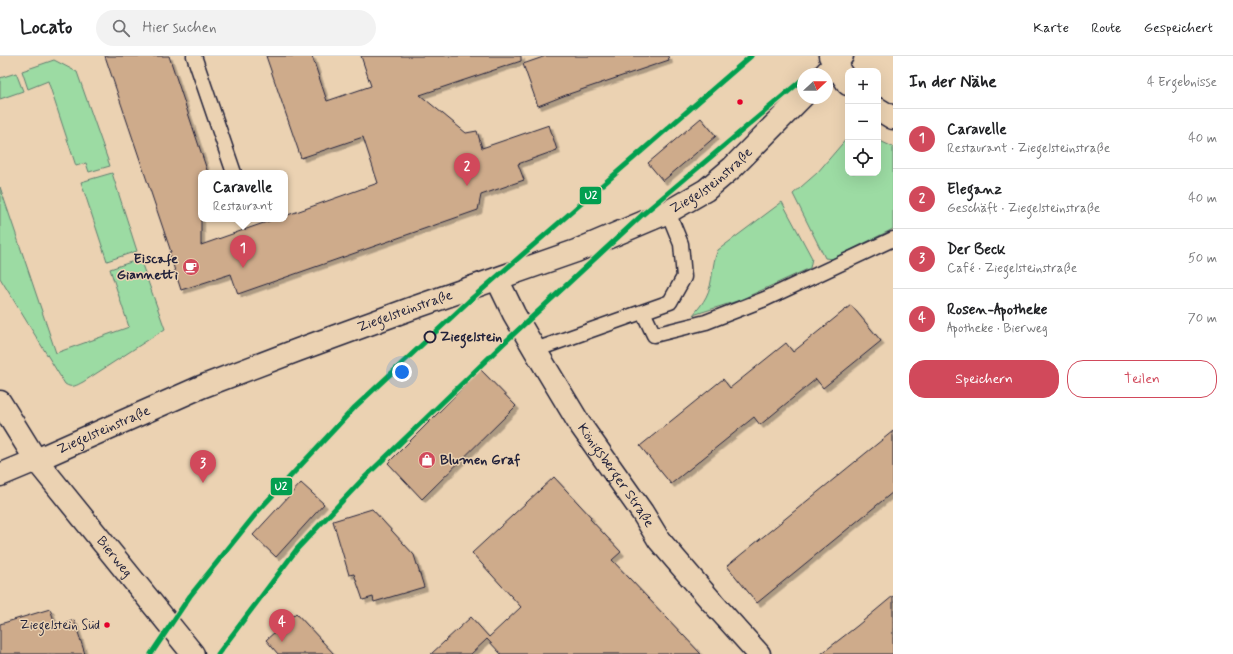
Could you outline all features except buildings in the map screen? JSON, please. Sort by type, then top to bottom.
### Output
[{"type":"street","points":[[833,62],[845,80]]},
{"type":"street","name":"Ziegelsteinstraße","points":[[0,475],[201,387],[313,344],[576,251],[668,212],[706,190],[733,167],[797,102]]},
{"type":"street","points":[[881,112],[893,118]]},
{"type":"street","name":"Königsberger Straße","points":[[497,279],[514,314],[579,423],[642,512],[659,540],[713,603],[760,654]]},
{"type":"street","name":"Bierweg","points":[[0,402],[36,460],[193,654]]},
{"type":"lane","points":[[194,56],[233,170]]},
{"type":"lane","points":[[535,350],[670,302],[684,277],[681,244],[668,212]]},
{"type":"lane","points":[[643,312],[654,335],[706,322],[765,299],[893,239]]},
{"type":"green space","points":[[54,60],[77,72],[110,166],[89,172],[86,163],[76,166],[48,81],[28,89],[22,71]]},
{"type":"green space","points":[[16,73],[23,91],[0,99],[0,78]]},
{"type":"green space","points":[[845,140],[845,176],[881,176],[881,141],[893,147],[893,229],[832,259],[825,258],[793,194],[817,173]]},
{"type":"green space","points":[[112,173],[137,251],[107,261],[81,182]]},
{"type":"green space","points":[[0,187],[56,353],[129,327],[110,269],[140,259],[165,329],[83,382],[72,386],[65,384],[0,278]]},
{"type":"green space","points":[[782,202],[812,258],[810,268],[740,300],[693,315],[709,291],[714,261],[718,250]]},
{"type":"transit line","name":"U2","points":[[151,654],[190,596],[259,510],[355,407],[469,301],[751,56]]},
{"type":"transit line","name":"U2","points":[[218,654],[297,549],[363,479],[504,343],[642,215],[797,84]]},
{"type":"place","name":"Eleganz","points":[[467,186]]},
{"type":"place","name":"Eiscafe Giannetti","points":[[191,267]]},
{"type":"place","name":"Caravelle","points":[[243,268]]},
{"type":"place","name":"Ziegelstein","points":[[430,337]]},
{"type":"place","name":"Blumen Graf","points":[[427,460]]},
{"type":"place","name":"Der Beck","points":[[203,483]]},
{"type":"place","name":"Ziegelstein Süd","points":[[107,625]]},
{"type":"place","name":"Rosen-Apotheke","points":[[282,642]]}]
